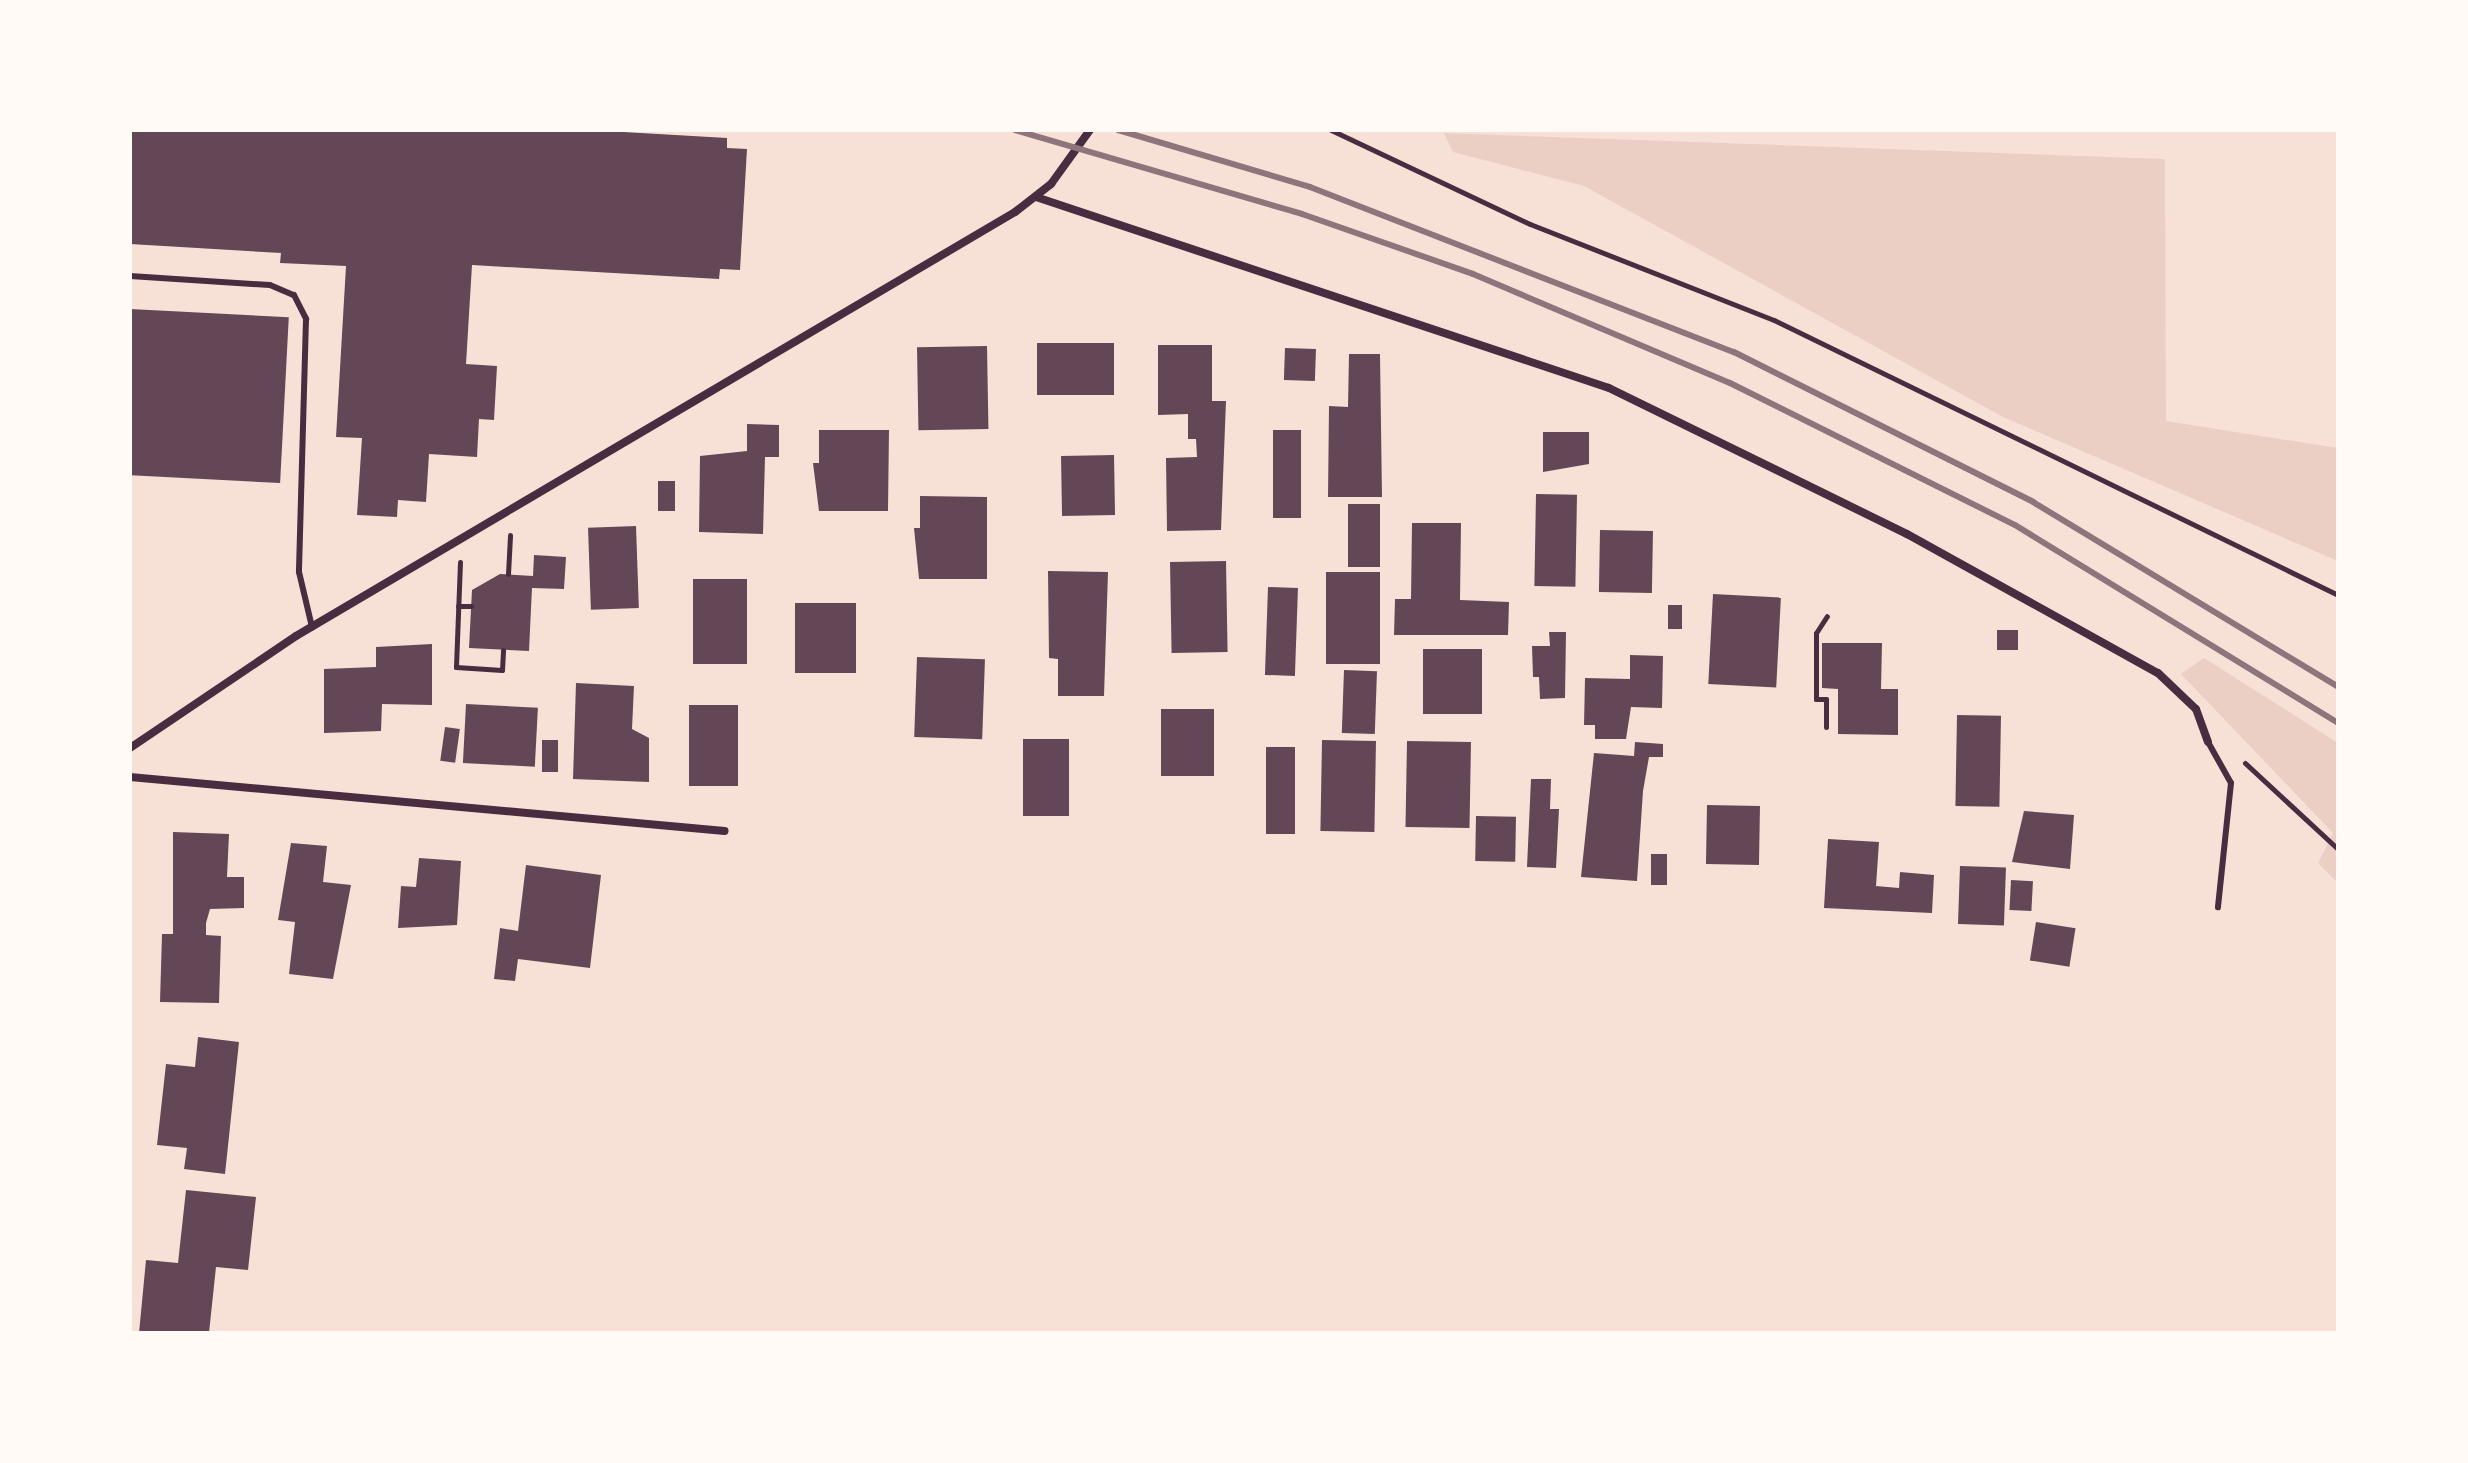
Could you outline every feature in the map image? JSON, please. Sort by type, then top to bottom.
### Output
[{"type":"street","points":[[130,748],[312,627],[1036,197],[1090,130]]},
{"type":"street","points":[[1036,197],[1609,388],[1907,534],[2158,673],[2196,709],[2208,742]]},
{"type":"street","points":[[130,777],[725,831]]},
{"type":"lane","points":[[130,276],[270,285],[294,295],[306,319],[299,572],[312,627]]},
{"type":"lane","points":[[2208,742],[2231,783],[2218,907]]},
{"type":"path","points":[[1331,130],[1530,224],[1774,320],[2338,595]]},
{"type":"path","points":[[508,574],[511,508]]},
{"type":"path","points":[[461,537],[456,667],[502,670],[503,650]]},
{"type":"path","points":[[458,606],[471,606]]},
{"type":"path","points":[[1826,727],[1826,699],[1816,699],[1816,633],[1827,616]]},
{"type":"path","points":[[2208,742],[2258,770],[2338,849]]},
{"type":"shaded area","points":[[1444,133],[2165,159],[2166,421],[2338,448],[2338,561],[2003,417],[1584,186],[1453,152]]},
{"type":"shaded area","points":[[2204,658],[2338,743],[2338,883],[2318,863],[2333,833],[2181,674]]},
{"type":"building","points":[[130,130],[589,130],[727,138],[727,148],[747,149],[740,270],[720,269],[719,279],[472,265],[466,364],[497,366],[494,420],[479,419],[477,457],[429,454],[426,502],[398,500],[397,517],[357,515],[362,438],[336,437],[346,266],[280,263],[281,253],[130,244]]},
{"type":"building","points":[[130,309],[289,317],[280,483],[130,475]]},
{"type":"building","points":[[1037,343],[1114,343],[1114,395],[1037,395]]},
{"type":"building","points":[[1158,345],[1212,345],[1212,401],[1226,401],[1221,530],[1167,531],[1166,458],[1197,457],[1196,439],[1188,439],[1188,414],[1158,415]]},
{"type":"building","points":[[987,346],[988,429],[918,430],[917,347]]},
{"type":"building","points":[[1285,348],[1316,349],[1315,381],[1284,380]]},
{"type":"building","points":[[1349,354],[1380,354],[1382,497],[1328,497],[1329,406],[1348,407]]},
{"type":"building","points":[[747,424],[779,425],[779,457],[765,457],[763,534],[699,532],[700,456],[747,451]]},
{"type":"building","points":[[819,430],[889,430],[888,511],[819,511],[813,463],[819,463]]},
{"type":"building","points":[[1273,430],[1301,430],[1301,518],[1273,518]]},
{"type":"building","points":[[1543,432],[1589,432],[1589,464],[1543,472]]},
{"type":"building","points":[[1114,455],[1115,515],[1062,516],[1061,456]]},
{"type":"building","points":[[658,481],[675,481],[675,511],[658,511]]},
{"type":"building","points":[[1536,494],[1577,495],[1575,587],[1534,586]]},
{"type":"building","points":[[920,496],[987,497],[987,579],[919,579],[914,528],[920,528]]},
{"type":"building","points":[[1348,504],[1380,504],[1380,567],[1348,567]]},
{"type":"building","points":[[1412,523],[1461,523],[1460,600],[1509,602],[1508,635],[1394,635],[1395,599],[1411,599]]},
{"type":"building","points":[[636,526],[639,608],[591,610],[588,528]]},
{"type":"building","points":[[1600,530],[1653,531],[1652,593],[1599,592]]},
{"type":"building","points":[[534,555],[566,557],[564,589],[532,588],[529,651],[469,648],[472,590],[500,574],[533,576]]},
{"type":"building","points":[[1226,561],[1228,652],[1172,653],[1170,562]]},
{"type":"building","points":[[1048,571],[1108,572],[1104,696],[1058,696],[1058,659],[1049,658]]},
{"type":"building","points":[[1326,572],[1380,572],[1380,664],[1326,664]]},
{"type":"building","points":[[693,579],[747,579],[747,664],[693,664]]},
{"type":"building","points":[[1268,587],[1298,588],[1295,676],[1265,675]]},
{"type":"building","points":[[1713,594],[1781,598],[1776,687],[1708,684]]},
{"type":"building","points":[[795,603],[856,603],[856,673],[795,673]]},
{"type":"building","points":[[1668,605],[1682,605],[1682,629],[1668,629]]},
{"type":"building","points":[[1997,630],[2018,630],[2018,650],[1997,650]]},
{"type":"building","points":[[1549,632],[1566,632],[1565,698],[1540,699],[1539,677],[1533,677],[1532,646],[1550,646]]},
{"type":"building","points":[[1822,643],[1882,643],[1881,689],[1898,689],[1898,735],[1838,734],[1838,689],[1822,688]]},
{"type":"building","points":[[432,644],[432,705],[382,704],[381,731],[324,733],[324,669],[376,667],[376,647]]},
{"type":"building","points":[[1423,649],[1482,649],[1482,714],[1423,714]]},
{"type":"building","points":[[1630,655],[1663,656],[1662,708],[1631,707],[1626,739],[1595,739],[1595,725],[1584,725],[1585,678],[1630,679]]},
{"type":"building","points":[[917,657],[985,659],[982,739],[914,737]]},
{"type":"building","points":[[1344,670],[1377,671],[1375,734],[1342,733]]},
{"type":"building","points":[[576,683],[634,686],[632,729],[649,738],[649,782],[573,779]]},
{"type":"building","points":[[466,704],[538,708],[535,767],[463,763]]},
{"type":"building","points":[[689,705],[738,705],[738,786],[689,786]]},
{"type":"building","points":[[1161,709],[1214,709],[1214,776],[1161,776]]},
{"type":"building","points":[[1957,715],[2001,716],[1999,807],[1955,806]]},
{"type":"building","points":[[445,727],[460,729],[455,763],[440,761]]},
{"type":"building","points":[[1023,739],[1069,739],[1069,816],[1023,816]]},
{"type":"building","points":[[542,740],[558,740],[558,772],[542,772]]},
{"type":"building","points":[[1322,740],[1376,741],[1374,832],[1320,831]]},
{"type":"building","points":[[1407,741],[1471,742],[1469,828],[1405,827]]},
{"type":"building","points":[[1635,742],[1663,744],[1663,757],[1649,757],[1643,791],[1637,881],[1581,877],[1594,753],[1634,756]]},
{"type":"building","points":[[1266,747],[1295,747],[1295,834],[1266,834]]},
{"type":"building","points":[[1531,779],[1551,779],[1550,809],[1559,809],[1556,868],[1527,867]]},
{"type":"building","points":[[1707,805],[1760,806],[1759,865],[1706,864]]},
{"type":"building","points":[[2024,811],[2074,815],[2070,869],[2012,862]]},
{"type":"building","points":[[1476,816],[1516,817],[1515,862],[1475,861]]},
{"type":"building","points":[[173,832],[229,834],[227,877],[244,877],[244,908],[210,909],[206,923],[206,935],[221,936],[219,1003],[160,1002],[162,934],[173,934]]},
{"type":"building","points":[[1828,839],[1879,842],[1876,886],[1899,888],[1900,872],[1934,875],[1932,913],[1824,908]]},
{"type":"building","points":[[291,843],[327,846],[323,882],[351,885],[333,979],[289,974],[295,922],[278,920]]},
{"type":"building","points":[[1651,854],[1667,854],[1667,885],[1651,885]]},
{"type":"building","points":[[419,858],[461,861],[457,925],[398,928],[401,886],[416,887]]},
{"type":"building","points":[[526,865],[601,875],[590,968],[518,959],[515,981],[494,979],[500,928],[518,931]]},
{"type":"building","points":[[1960,866],[2006,868],[2004,926],[1958,924]]},
{"type":"building","points":[[2011,880],[2033,881],[2031,911],[2009,910]]},
{"type":"building","points":[[2036,922],[2076,928],[2069,967],[2030,961]]},
{"type":"building","points":[[198,1037],[239,1042],[225,1174],[184,1169],[187,1148],[157,1145],[166,1064],[195,1067]]},
{"type":"building","points":[[186,1190],[256,1197],[248,1270],[216,1267],[209,1333],[139,1333],[146,1260],[178,1263]]},
{"type":"railway","points":[[1015,130],[1302,214],[1473,274],[1730,383],[2015,525],[2338,723]]},
{"type":"railway","points":[[1118,130],[1310,187],[1734,352],[2033,502],[2338,687]]}]
